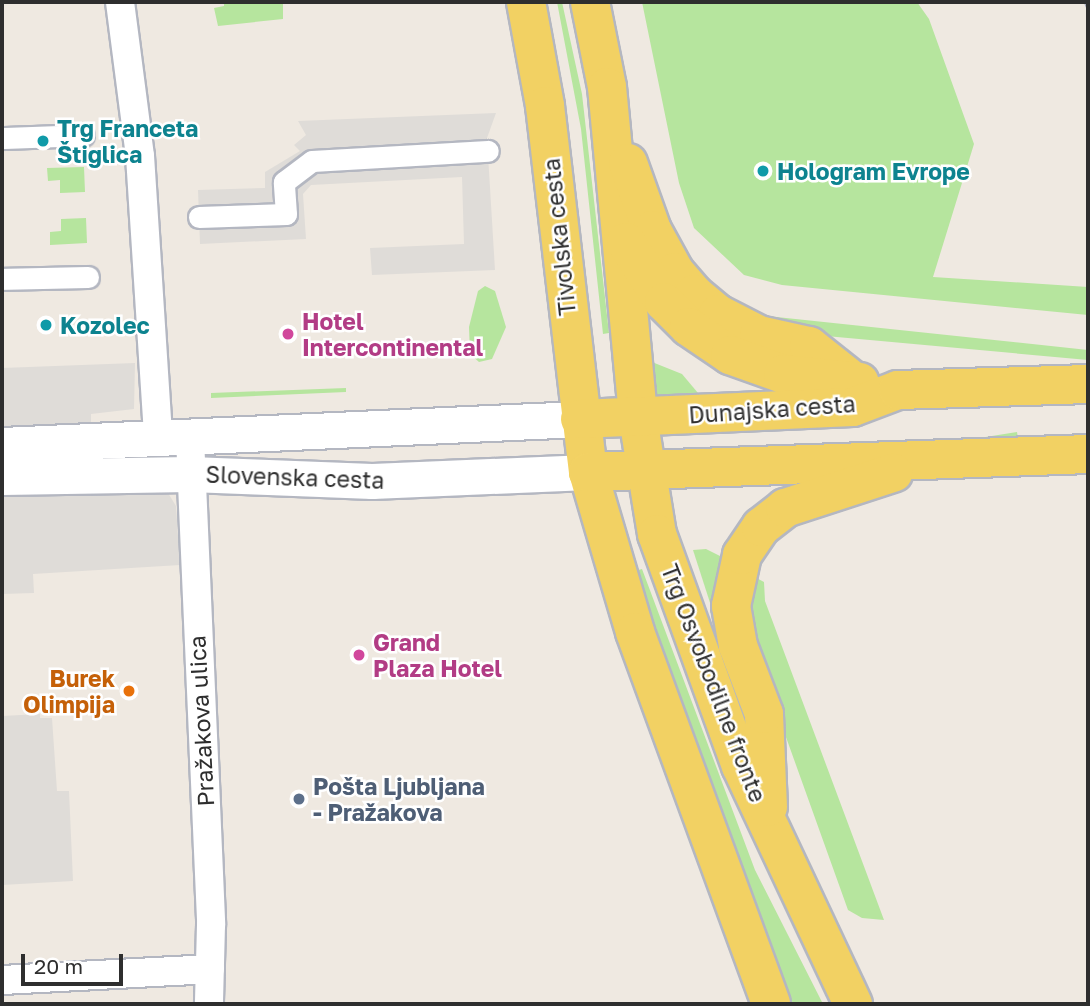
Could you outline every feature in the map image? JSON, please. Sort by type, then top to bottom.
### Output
[{"type":"main road","name":"Tivolska cesta","points":[[526,2],[545,106],[588,472]]},
{"type":"main road","points":[[590,2],[607,87],[642,205],[675,272],[728,320],[759,335],[808,346],[852,380]]},
{"type":"main road","points":[[607,87],[644,470]]},
{"type":"main road","points":[[619,224],[655,292],[706,339],[765,369],[799,378],[852,380],[898,390]]},
{"type":"main road","name":"Dunajska cesta","points":[[580,419],[853,407],[898,390],[1088,384]]},
{"type":"main road","points":[[771,1004],[635,632],[588,472],[1088,454]]},
{"type":"main road","points":[[769,823],[764,714],[738,646],[731,606],[742,555],[761,527],[785,508],[934,460]]},
{"type":"main road","name":"Trg Osvobodilne fronte","points":[[644,470],[668,566],[741,765],[853,1004]]},
{"type":"street","name":"Pražakova ulica","points":[[120,2],[140,156],[150,306],[174,438],[191,474],[209,1004]]},
{"type":"street","points":[[2,138],[83,135]]},
{"type":"street","points":[[199,217],[286,214],[284,182],[312,161],[488,151]]},
{"type":"street","points":[[2,279],[88,277]]},
{"type":"street","name":"Slovenska cesta","points":[[2,444],[580,419]]},
{"type":"street","name":"Slovenska cesta","points":[[2,477],[191,474],[372,481],[588,472]]},
{"type":"street","points":[[2,980],[209,969]]},
{"type":"green space","points":[[224,2],[283,2],[283,19],[218,26],[214,8],[224,6]]},
{"type":"green space","points":[[557,2],[562,2],[582,94],[609,333],[603,334],[581,129]]},
{"type":"green space","points":[[642,2],[917,2],[929,19],[974,144],[933,277],[1088,287],[1088,315],[782,285],[744,275],[694,228],[679,183]]},
{"type":"green space","points":[[84,167],[85,192],[60,193],[60,180],[48,181],[47,168]]},
{"type":"green space","points":[[86,218],[87,243],[50,245],[50,232],[61,231],[61,219]]},
{"type":"green space","points":[[485,286],[495,291],[506,327],[492,359],[479,362],[470,354],[469,327],[478,291]]},
{"type":"green space","points":[[767,316],[1088,350],[1088,360],[804,334],[763,323]]},
{"type":"green space","points":[[652,362],[682,374],[698,393],[656,395]]},
{"type":"green space","points":[[346,388],[346,392],[211,398],[211,393]]},
{"type":"green space","points":[[1017,432],[1018,438],[745,481],[744,475]]},
{"type":"green space","points":[[706,549],[724,558],[713,612],[693,550]]},
{"type":"green space","points":[[642,569],[755,870],[823,1004],[793,1004],[635,571]]},
{"type":"green space","points":[[749,574],[764,582],[765,601],[884,920],[862,918],[848,910],[749,634]]},
{"type":"shaded area","points":[[496,113],[487,138],[495,270],[372,275],[370,248],[464,244],[462,177],[311,185],[303,194],[306,239],[200,244],[198,190],[265,188],[265,172],[300,151],[294,145],[306,135],[298,121]]},
{"type":"shaded area","points":[[135,363],[134,409],[91,414],[91,422],[2,428],[2,368]]},
{"type":"shaded area","points":[[168,493],[176,506],[180,565],[33,574],[34,593],[2,594],[2,496]]},
{"type":"shaded area","points":[[40,714],[40,718],[52,718],[57,791],[69,791],[73,881],[2,885],[2,716]]},
{"type":"railway","points":[[1086,2],[1088,7]]},
{"type":"place","name":"Trg Franceta Štiglica","points":[[43,141]]},
{"type":"place","name":"Hologram Evrope","points":[[763,171]]},
{"type":"place","name":"Kozolec","points":[[46,325]]},
{"type":"place","name":"Hotel Intercontinental","points":[[288,334]]},
{"type":"place","name":"Grand Plaza Hotel","points":[[359,655]]},
{"type":"place","name":"Burek Olimpija","points":[[129,691]]},
{"type":"place","name":"Pošta Ljubljana - Pražakova","points":[[299,799]]}]
